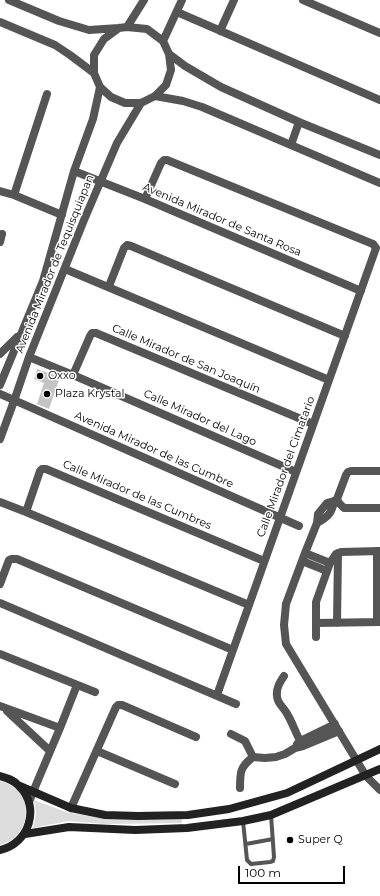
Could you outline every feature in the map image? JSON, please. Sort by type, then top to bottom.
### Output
[{"type":"street","points":[[9,0],[59,21],[89,30],[123,27],[147,29],[163,41],[169,54],[171,70],[166,84],[155,96],[141,103],[126,103],[111,98],[100,87],[94,73],[94,55],[104,39],[123,27],[144,0]]},
{"type":"street","points":[[163,41],[182,0]]},
{"type":"street","points":[[220,31],[234,0]]},
{"type":"street","points":[[303,0],[380,32]]},
{"type":"street","points":[[177,12],[380,100]]},
{"type":"street","points":[[0,22],[55,45],[94,73]]},
{"type":"street","points":[[169,54],[185,66],[221,87],[299,122],[380,155]]},
{"type":"street","name":"Avenida Mirador de Tequisquiapan","points":[[0,385],[42,282],[74,171],[93,120],[100,87]]},
{"type":"street","points":[[14,195],[47,94]]},
{"type":"street","points":[[155,96],[183,101],[202,107],[380,183]]},
{"type":"street","name":"Avenida Mirador de Tequisquiapan","points":[[0,439],[29,357],[84,220],[117,143],[141,103]]},
{"type":"street","points":[[291,145],[299,122]]},
{"type":"street","name":"Calle Mirador del Cimatario","points":[[145,199],[161,163],[166,160],[376,246],[376,250],[312,424],[217,695]]},
{"type":"street","name":"Avenida Mirador de Santa Rosa","points":[[74,171],[145,199],[361,291]]},
{"type":"street","points":[[0,191],[14,195],[62,215]]},
{"type":"street","points":[[109,286],[124,248],[127,245],[345,336]]},
{"type":"street","points":[[65,269],[109,286],[329,380]]},
{"type":"street","points":[[0,354],[21,332]]},
{"type":"street","name":"Calle Mirador de San Joaquín","points":[[73,375],[90,336],[92,333],[96,333],[312,424]]},
{"type":"street","name":"Calle Mirador del Lago","points":[[29,357],[296,472]]},
{"type":"street","name":"Avenida Mirador de las Cumbre","points":[[0,394],[299,526]]},
{"type":"street","name":"Calle Mirador de las Cumbres","points":[[26,512],[40,471],[46,469],[264,561]]},
{"type":"street","points":[[380,471],[351,471],[346,475],[333,509],[325,518],[317,523],[286,604],[284,625],[286,644],[366,776],[380,790]]},
{"type":"street","points":[[336,500],[344,508],[380,508]]},
{"type":"street","points":[[0,502],[249,605]]},
{"type":"street","points":[[316,623],[378,622],[379,551],[336,554],[329,567],[316,602],[316,623],[316,637]]},
{"type":"street","points":[[337,623],[338,553]]},
{"type":"street","points":[[303,557],[329,567]]},
{"type":"street","points":[[0,584],[9,560],[11,558],[17,559],[233,650]]},
{"type":"street","points":[[0,603],[236,704]]},
{"type":"street","points":[[0,654],[95,692]]},
{"type":"street","points":[[284,676],[277,689],[278,700],[289,717],[302,743]]},
{"type":"street","points":[[29,802],[77,685]]},
{"type":"street","points":[[71,808],[118,705],[122,705],[196,737]]},
{"type":"street","points":[[1,707],[60,728]]},
{"type":"street","points":[[1,707],[50,751]]},
{"type":"street","points":[[240,788],[241,770],[246,762],[253,757],[276,757],[285,754],[302,743],[337,727]]},
{"type":"street","points":[[232,734],[245,741],[253,757]]},
{"type":"street","points":[[0,776],[10,779],[20,786],[71,808],[105,815],[188,815],[229,809],[286,793],[380,749]]},
{"type":"street","points":[[97,751],[175,784]]},
{"type":"street","points":[[24,834],[69,827],[135,830],[187,828],[243,822],[272,815],[380,769]]},
{"type":"street","points":[[0,850],[16,843],[24,834],[30,822],[31,809],[26,795],[20,786]]},
{"type":"street","points":[[187,828],[188,815]]},
{"type":"lane","points":[[243,822],[249,863],[270,862],[273,861],[274,857],[272,815]]},
{"type":"lane","points":[[246,844],[273,839]]},
{"type":"shaded area","points":[[0,781],[10,785],[19,792],[26,808],[26,816],[24,824],[15,837],[0,845]]},
{"type":"shaded area","points":[[34,800],[66,812],[105,819],[182,819],[182,823],[105,824],[68,821],[33,828],[36,813]]},
{"type":"building","name":"Plaza Krystal","points":[[37,369],[60,377],[49,409],[37,404],[44,383],[34,379]]},
{"type":"place","name":"Oxxo","points":[[40,376]]},
{"type":"place","name":"Plaza Krystal","points":[[47,394]]},
{"type":"place","name":"Super Q","points":[[290,840]]}]
